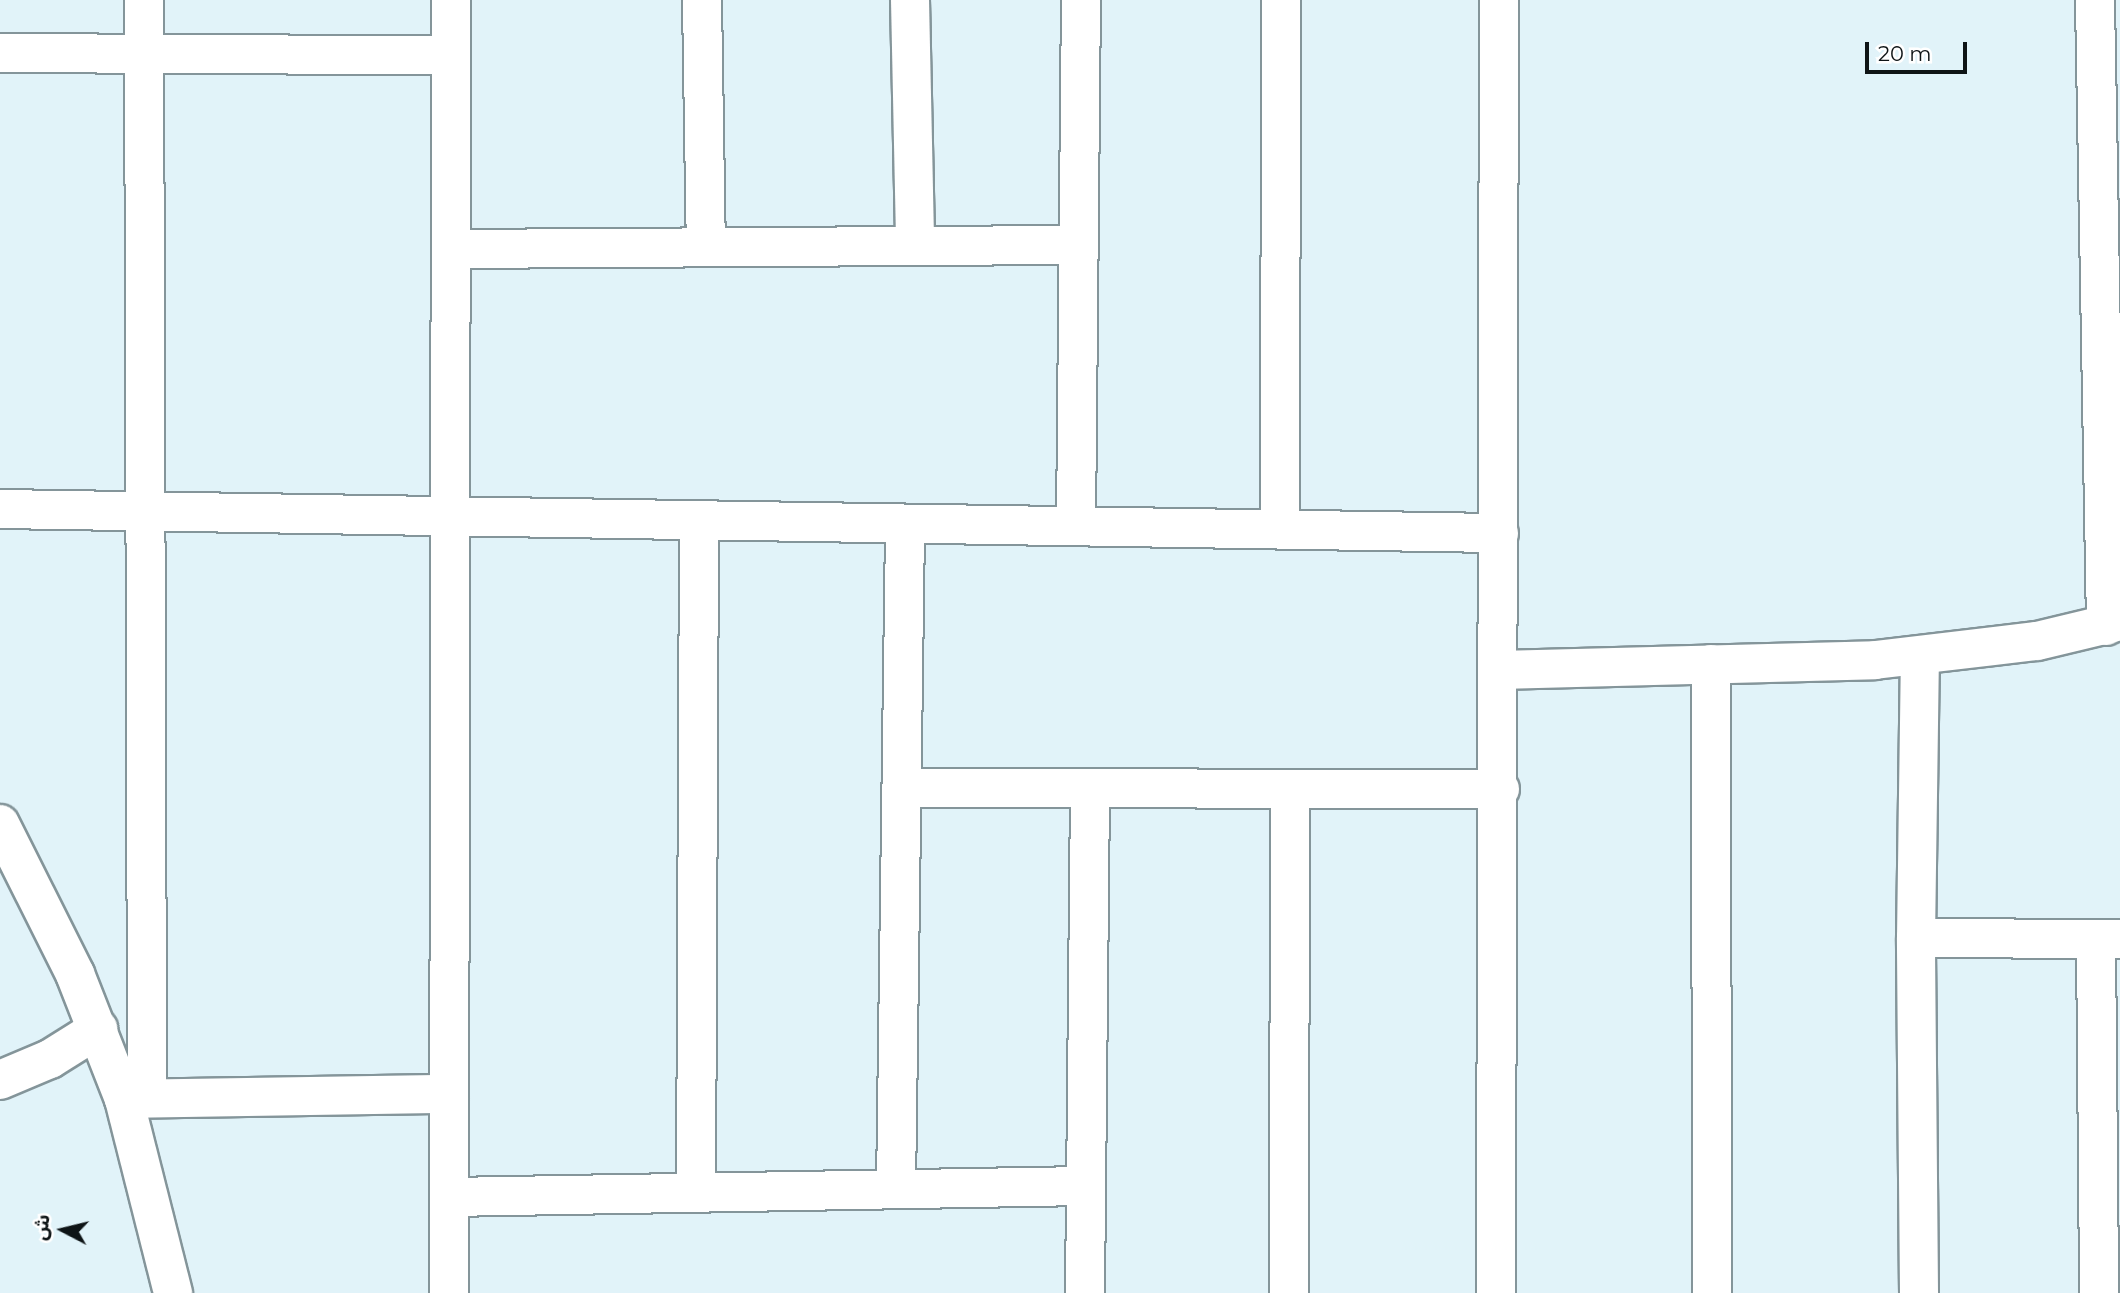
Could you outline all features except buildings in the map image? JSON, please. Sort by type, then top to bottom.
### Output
[{"type":"street","points":[[144,0],[146,512],[135,1098],[173,1293]]},
{"type":"street","points":[[450,1293],[451,0]]},
{"type":"street","points":[[702,0],[706,247]]},
{"type":"street","points":[[909,0],[915,246]]},
{"type":"street","points":[[1076,526],[1081,0]]},
{"type":"street","points":[[1280,529],[1281,0]]},
{"type":"street","points":[[1496,1293],[1500,789],[1499,0]]},
{"type":"street","points":[[1499,670],[1832,663],[1920,656],[2113,624],[2095,0]]},
{"type":"street","points":[[0,53],[144,57],[451,55]]},
{"type":"street","points":[[452,248],[1079,245]]},
{"type":"street","points":[[0,509],[1499,533]]},
{"type":"street","points":[[696,1192],[699,520]]},
{"type":"street","points":[[896,1189],[905,524]]},
{"type":"street","points":[[1919,1293],[1916,938],[1920,656]]},
{"type":"street","points":[[1711,664],[1712,1293]]},
{"type":"street","points":[[902,788],[1500,789]]},
{"type":"street","points":[[1084,1293],[1090,788]]},
{"type":"street","points":[[1289,1293],[1290,789]]},
{"type":"street","points":[[0,824],[98,1029],[135,1098]]},
{"type":"street","points":[[1916,938],[2108,939],[2099,1293]]},
{"type":"street","points":[[0,1080],[50,1059],[98,1029]]},
{"type":"street","points":[[135,1098],[449,1094]]},
{"type":"street","points":[[449,1197],[1085,1186]]}]
